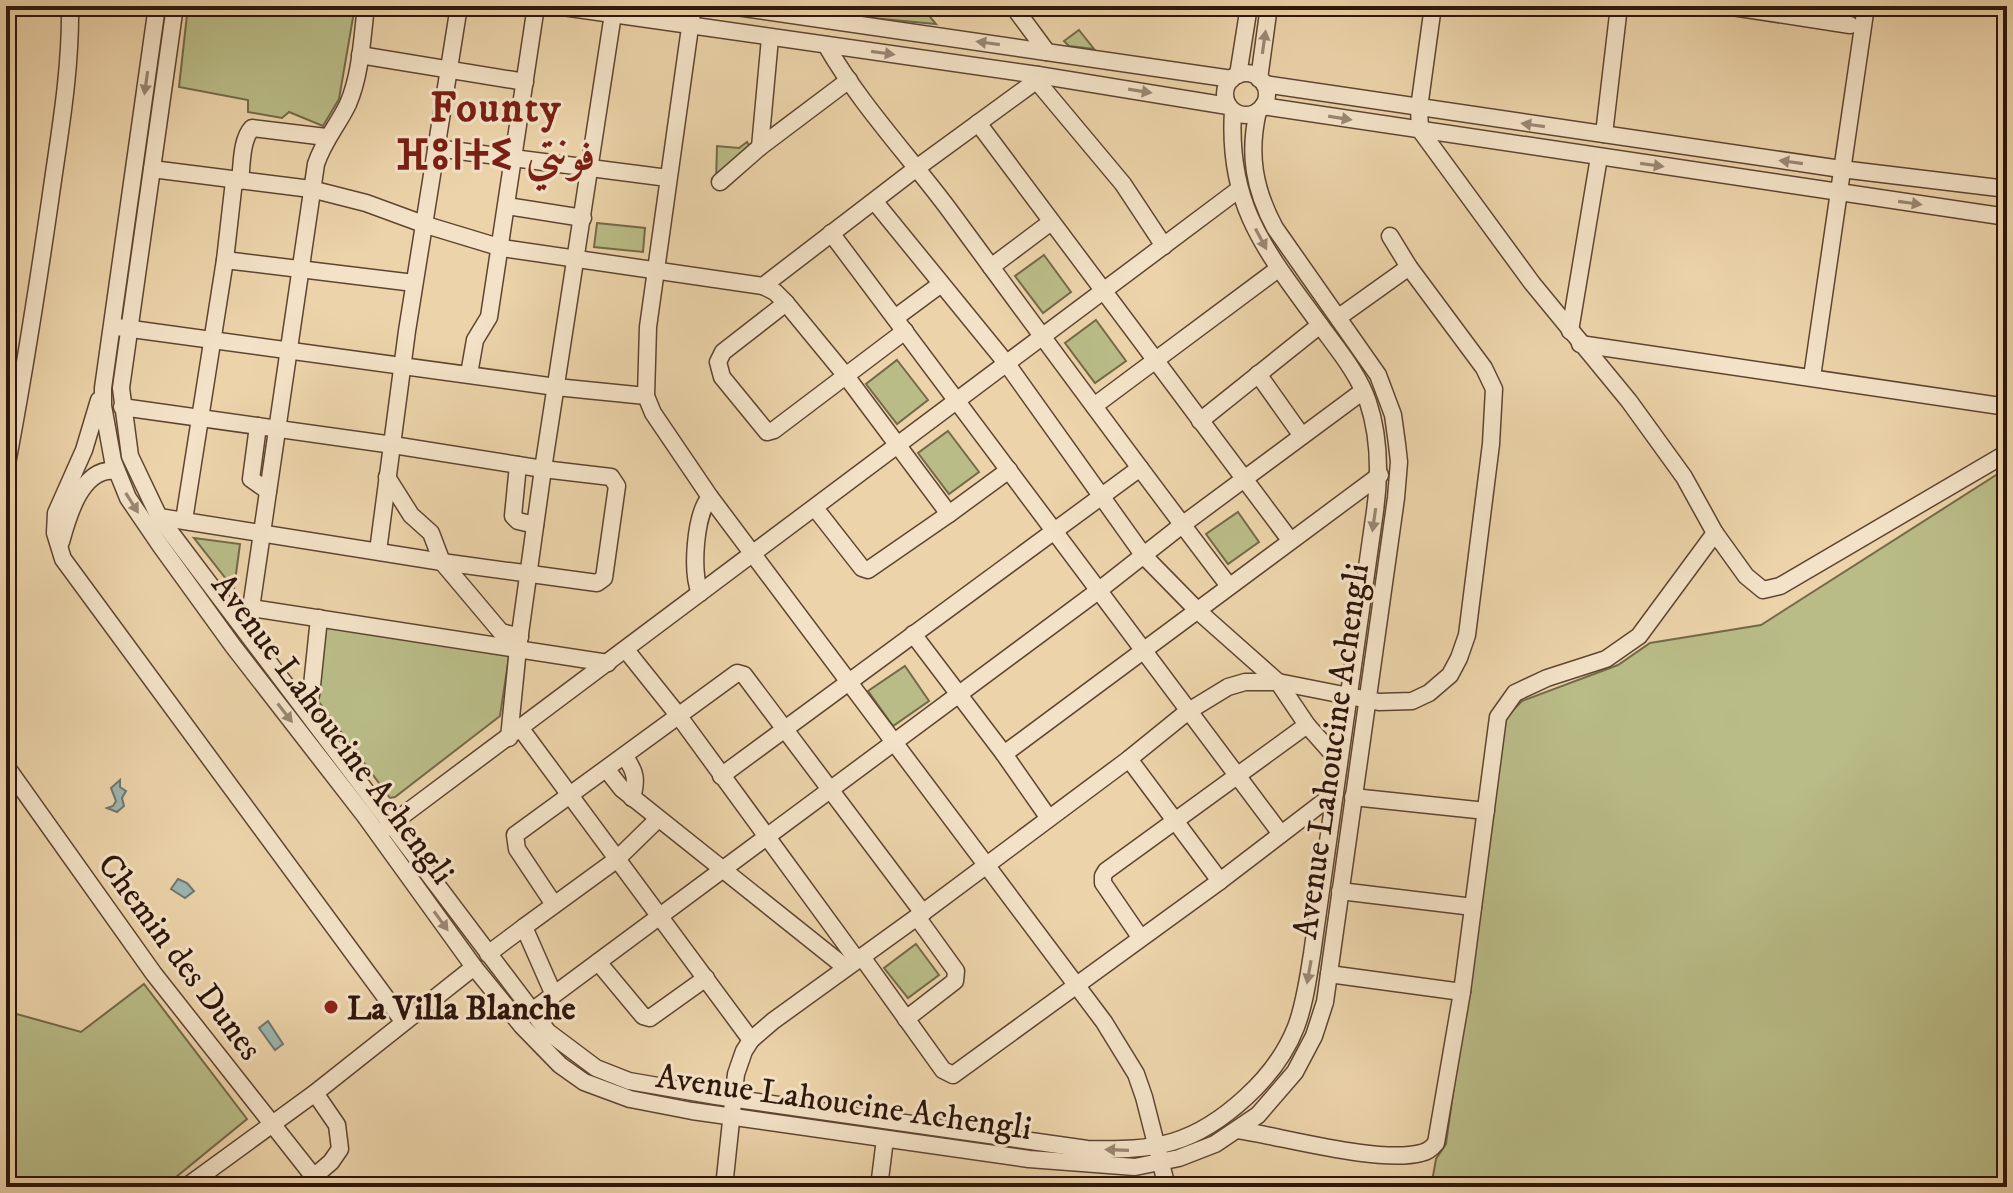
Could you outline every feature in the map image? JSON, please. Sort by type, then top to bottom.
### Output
[{"type":"street","points":[[6,469],[65,107],[70,55],[70,6]]},
{"type":"street","name":"Avenue Lahoucine Achengli","points":[[157,6],[120,327],[122,407],[130,456],[159,517],[306,709],[474,967],[522,1026],[560,1065],[584,1082],[630,1099],[885,1139],[1111,1167],[1135,1167],[1223,1118],[1265,1079],[1288,1045],[1305,992],[1380,475],[1372,416],[1353,369],[1278,269],[1238,190],[1233,165],[1231,108]]},
{"type":"street","name":"Avenue Lahoucine Achengli","points":[[175,6],[152,169],[120,327],[103,388],[108,438],[116,471],[128,498],[233,646],[488,954],[548,1032],[596,1068],[629,1081],[1087,1149],[1159,1154],[1215,1144],[1238,1130],[1258,1115],[1295,1072],[1314,1036],[1325,1002],[1399,462],[1393,415],[1382,384],[1265,210],[1251,153],[1260,108]]},
{"type":"street","points":[[243,626],[251,608],[311,189],[326,137],[349,102],[360,55],[366,6]]},
{"type":"street","points":[[378,551],[414,283],[426,225],[459,6]]},
{"type":"street","points":[[469,374],[475,340],[489,317],[502,248],[536,6]]},
{"type":"street","points":[[556,6],[1037,77],[1231,108],[1245,115],[1260,108],[2007,217]]},
{"type":"street","points":[[693,6],[648,327],[646,396],[653,413],[710,497],[1104,1022],[1136,1074],[1167,1187]]},
{"type":"street","points":[[730,6],[1235,77],[1249,74],[1262,82],[1419,108],[1841,169],[2007,189]]},
{"type":"street","points":[[828,20],[845,6]]},
{"type":"street","points":[[1013,6],[1047,52]]},
{"type":"street","points":[[1231,108],[1226,89],[1235,77],[1249,6]]},
{"type":"street","points":[[1260,108],[1266,95],[1262,82],[1269,6]]},
{"type":"street","points":[[1433,6],[1419,108],[1420,130],[1575,338],[1629,401],[1684,477],[1715,533],[1751,582],[1763,590],[1771,590],[2007,453]]},
{"type":"street","points":[[1604,134],[1619,6]]},
{"type":"street","points":[[1726,6],[1850,25]]},
{"type":"street","points":[[1812,377],[1866,6]]},
{"type":"street","points":[[613,14],[528,575],[519,642],[515,733],[569,796],[751,1040]]},
{"type":"street","points":[[760,147],[770,38]]},
{"type":"street","points":[[826,45],[1041,338],[1229,586]]},
{"type":"street","points":[[360,55],[525,82]]},
{"type":"street","points":[[763,286],[1037,77]]},
{"type":"street","points":[[1037,77],[1123,184],[1164,246]]},
{"type":"street","points":[[720,182],[760,147],[849,80]]},
{"type":"street","points":[[978,123],[1290,540]]},
{"type":"street","points":[[184,520],[237,181],[248,131],[252,128],[326,137]]},
{"type":"street","points":[[436,148],[668,178]]},
{"type":"street","points":[[1575,338],[1599,157]]},
{"type":"street","points":[[152,169],[311,189],[366,203],[502,248],[763,286],[786,303],[846,376],[949,514]]},
{"type":"street","points":[[385,829],[1238,190]]},
{"type":"street","points":[[875,202],[1007,364],[1144,556],[1198,611],[1278,682],[1307,725],[1338,760]]},
{"type":"street","points":[[507,206],[583,218]]},
{"type":"street","points":[[991,267],[1051,222]]},
{"type":"street","points":[[831,233],[1281,834]]},
{"type":"street","points":[[729,1186],[736,1074],[751,1040],[1129,759],[1187,712],[1228,687],[1245,682],[1278,682],[1379,702],[1412,701],[1444,682],[1456,666],[1467,635],[1495,397],[1490,379],[1390,236]]},
{"type":"street","points":[[225,260],[414,283]]},
{"type":"street","points":[[1339,317],[1409,267]]},
{"type":"street","points":[[1094,406],[1278,269]]},
{"type":"street","points":[[786,303],[723,352],[718,362],[722,377],[767,432],[774,430],[846,376],[941,284]]},
{"type":"street","points":[[1200,421],[1320,325]]},
{"type":"street","points":[[120,327],[556,387],[646,396]]},
{"type":"street","points":[[1575,338],[2007,407]]},
{"type":"street","points":[[1258,374],[1302,436]]},
{"type":"street","points":[[103,388],[84,450],[56,513],[55,533],[68,568],[403,1021]]},
{"type":"street","points":[[532,1011],[1363,391]]},
{"type":"street","points":[[122,407],[611,477],[617,486],[602,581],[597,583],[159,517]]},
{"type":"street","points":[[258,426],[251,479],[268,491]]},
{"type":"street","points":[[518,465],[513,516],[518,521],[535,525]]},
{"type":"street","points":[[721,776],[1140,468]]},
{"type":"street","points":[[815,508],[862,568],[868,570],[1009,470]]},
{"type":"street","points":[[60,548],[69,516],[87,483],[100,472],[116,471]]},
{"type":"street","points":[[1004,754],[1380,475]]},
{"type":"street","points":[[387,477],[411,515],[431,533],[442,562],[501,632],[519,642]]},
{"type":"street","points":[[700,593],[694,571],[701,512],[710,497]]},
{"type":"street","points":[[1238,1130],[1363,1153],[1405,1155],[1429,1150],[1436,1143],[1462,992],[1498,717],[1515,693],[1547,678],[1606,659],[1626,648],[1639,636],[1715,533]]},
{"type":"street","points":[[251,608],[519,642],[608,663]]},
{"type":"street","points":[[306,709],[311,695],[319,618]]},
{"type":"street","points":[[913,634],[1048,817]]},
{"type":"street","points":[[626,650],[678,715],[855,961],[906,1019],[943,1070],[953,1075],[1220,881],[1335,793]]},
{"type":"street","points":[[553,903],[514,842],[515,835],[625,757],[732,674],[740,673],[831,790],[956,971],[955,981],[906,1019]]},
{"type":"street","points":[[1140,937],[1103,883],[1106,871],[1307,725]]},
{"type":"street","points":[[625,757],[637,781],[632,798]]},
{"type":"street","points":[[1129,759],[1220,881]]},
{"type":"street","name":"Chemin des Dunes","points":[[6,766],[154,974],[271,1126],[308,1182]]},
{"type":"street","points":[[607,770],[632,798],[721,871],[855,961]]},
{"type":"street","points":[[1353,797],[1486,811]]},
{"type":"street","points":[[488,954],[553,903],[616,860],[658,819]]},
{"type":"street","points":[[1340,891],[1473,907]]},
{"type":"street","points":[[524,927],[553,993]]},
{"type":"street","points":[[598,962],[643,1016],[650,1018],[706,978]]},
{"type":"street","points":[[186,1187],[315,1093],[474,967]]},
{"type":"street","points":[[1329,974],[1462,992]]},
{"type":"street","points":[[308,1182],[331,1162],[340,1149],[337,1125],[315,1093]]},
{"type":"street","points":[[879,1187],[885,1139]]},
{"type":"green space","points":[[188,6],[355,6],[339,99],[323,126],[289,112],[282,118],[248,112],[248,100],[179,87]]},
{"type":"green space","points":[[887,6],[921,6],[936,24],[871,18]]},
{"type":"green space","points":[[1079,30],[1094,49],[1069,46],[1064,41]]},
{"type":"green space","points":[[747,142],[752,150],[716,182],[717,146],[739,148]]},
{"type":"green space","points":[[597,223],[645,228],[643,252],[594,247]]},
{"type":"green space","points":[[6,229],[16,230],[6,296]]},
{"type":"green space","points":[[1044,255],[1071,292],[1043,313],[1015,276]]},
{"type":"green space","points":[[1096,320],[1126,361],[1095,383],[1065,343]]},
{"type":"green space","points":[[897,360],[928,400],[897,424],[866,384]]},
{"type":"green space","points":[[948,431],[979,472],[949,494],[918,453]]},
{"type":"green space","points":[[2007,468],[2007,1187],[1431,1187],[1436,1159],[1446,1144],[1505,718],[1522,701],[1618,665],[1650,643],[1761,625]]},
{"type":"green space","points":[[1238,512],[1259,542],[1228,564],[1206,534]]},
{"type":"green space","points":[[194,538],[240,544],[234,589]]},
{"type":"green space","points":[[326,625],[510,650],[500,716],[390,798],[316,694]]},
{"type":"green space","points":[[905,666],[929,701],[893,726],[868,691]]},
{"type":"green space","points":[[916,944],[939,975],[908,998],[884,968]]},
{"type":"green space","points":[[144,984],[247,1119],[167,1187],[6,1187],[6,1011],[81,1032]]},
{"type":"water","points":[[120,780],[120,787],[126,791],[122,798],[124,806],[117,812],[107,808],[116,801],[111,788]]},
{"type":"water","points":[[178,879],[194,891],[185,898],[171,889]]},
{"type":"water","points":[[268,1021],[283,1044],[275,1050],[259,1028]]},
{"type":"place","name":"La Villa Blanche","points":[[331,1007]]},
{"type":"district","name":"Founty ⴼⵓⵏⵜⵉ فونتي","points":[[496,130]]}]
